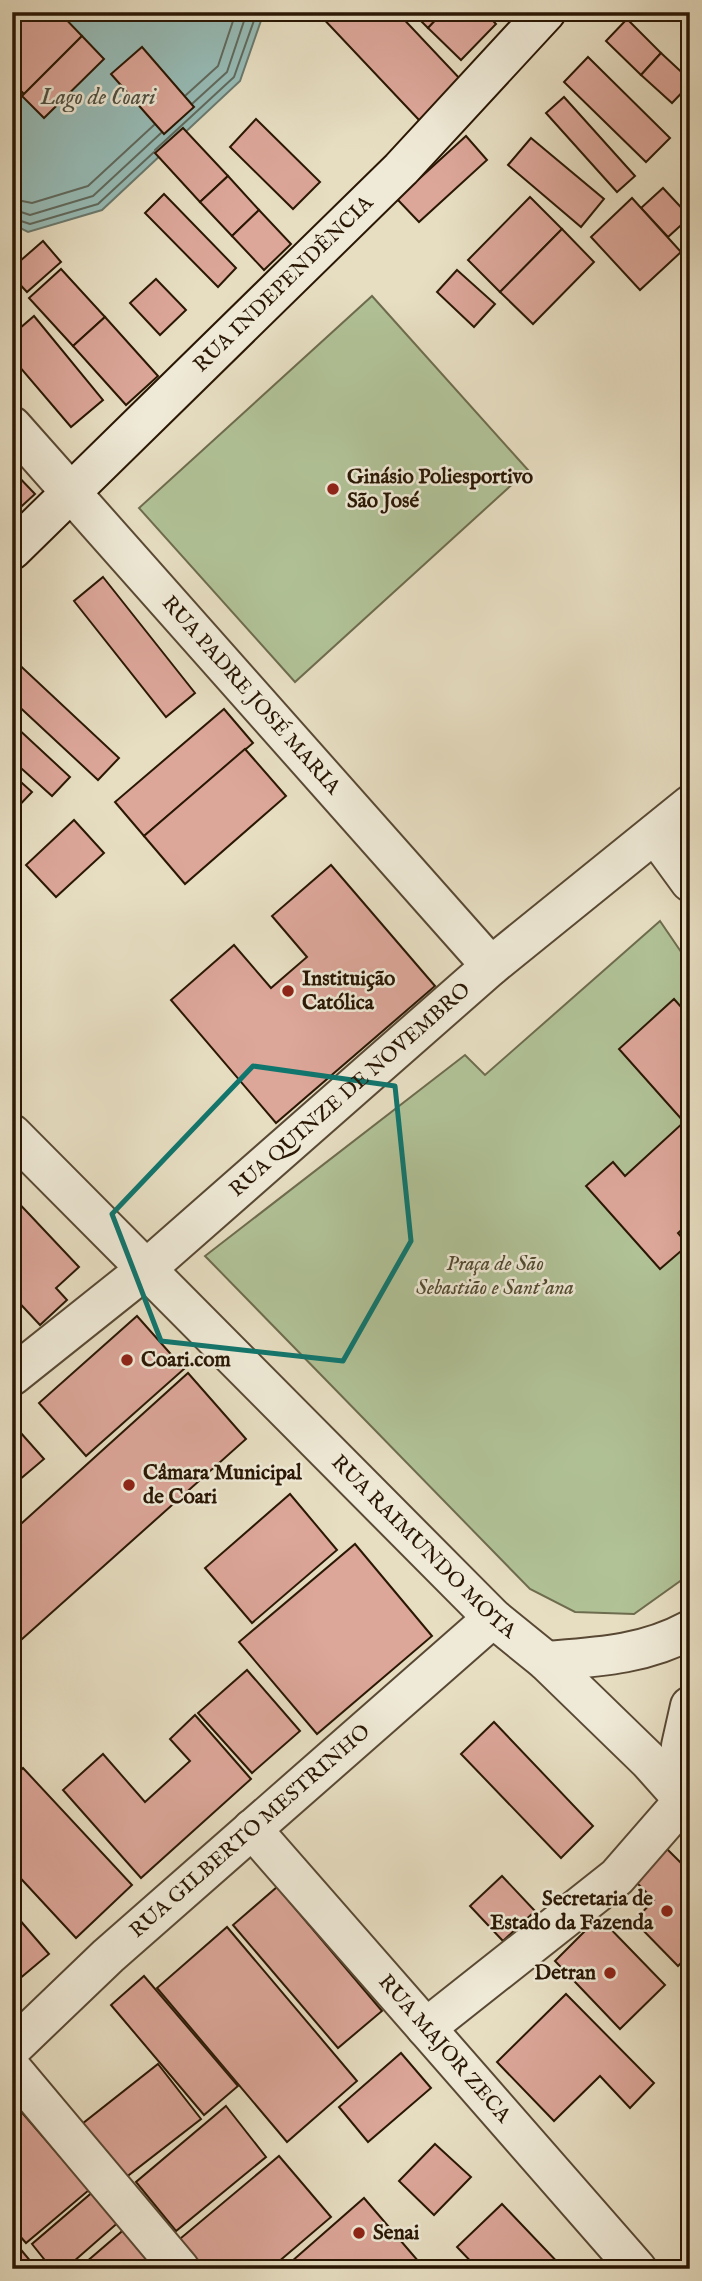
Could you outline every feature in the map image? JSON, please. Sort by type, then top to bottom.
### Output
[{"type":"street","name":"RUA INDEPENDÊNCIA","points":[[12,550],[401,169],[546,12]]},
{"type":"street","name":"RUA PADRE JOSÉ MARIA","points":[[12,426],[72,490],[491,967]]},
{"type":"street","name":"RUA QUINZE DE NOVEMBRO","points":[[12,1376],[145,1270],[491,967],[690,804]]},
{"type":"street","points":[[655,834],[690,882]]},
{"type":"street","name":"RUA RAIMUNDO MOTA","points":[[12,1134],[493,1618],[546,1661],[649,1761],[687,1803]]},
{"type":"street","name":"RUA GILBERTO MESTRINHO","points":[[12,2048],[108,1956],[493,1618]]},
{"type":"street","points":[[546,1661],[623,1655],[664,1644],[690,1630]]},
{"type":"street","points":[[426,2028],[617,1878],[687,1803],[681,1746],[690,1706]]},
{"type":"street","name":"RUA MAJOR ZECA","points":[[252,1829],[637,2269]]},
{"type":"street","points":[[12,2069],[180,2269]]},
{"type":"highlighted area","points":[[253,1066],[395,1086],[411,1241],[343,1361],[161,1341],[112,1214]]},
{"type":"green space","name":"Ginásio Poliesportivo São José","points":[[372,296],[528,470],[295,682],[139,508]]},
{"type":"green space","name":"Praça de São Sebastião e Sant'ana","points":[[660,921],[690,965],[690,1574],[634,1614],[575,1612],[530,1589],[205,1256],[465,1055],[485,1075]]},
{"type":"water","name":"Lago de Coari","points":[[12,12],[264,12],[240,81],[102,210],[28,232],[12,224]]},
{"type":"building","points":[[33,12],[59,12],[82,36],[24,94],[12,82],[12,29]]},
{"type":"building","points":[[317,12],[397,12],[462,81],[420,121]]},
{"type":"building","points":[[412,12],[443,12],[428,28]]},
{"type":"building","points":[[443,12],[485,12],[496,24],[461,60],[428,28]]},
{"type":"building","points":[[627,19],[661,53],[641,75],[606,41]]},
{"type":"building","points":[[82,36],[104,59],[44,118],[22,96]]},
{"type":"building","points":[[142,47],[194,107],[164,134],[111,74]]},
{"type":"building","points":[[661,53],[690,80],[690,84],[672,103],[641,75]]},
{"type":"building","points":[[588,57],[670,138],[646,162],[564,82]]},
{"type":"building","points":[[564,97],[635,176],[617,192],[546,113]]},
{"type":"building","points":[[256,119],[320,182],[293,209],[230,147]]},
{"type":"building","points":[[183,128],[228,176],[200,202],[155,153]]},
{"type":"building","points":[[466,136],[487,160],[419,222],[397,199]]},
{"type":"building","points":[[531,138],[604,199],[581,227],[508,165]]},
{"type":"building","points":[[228,176],[259,210],[232,236],[200,202]]},
{"type":"building","points":[[663,188],[690,217],[668,237],[641,208]]},
{"type":"building","points":[[164,194],[236,268],[218,287],[145,213]]},
{"type":"building","points":[[530,197],[562,229],[500,292],[468,260]]},
{"type":"building","points":[[632,198],[681,252],[640,290],[591,237]]},
{"type":"building","points":[[259,210],[291,244],[264,270],[232,236]]},
{"type":"building","points":[[562,229],[594,262],[533,324],[500,292]]},
{"type":"building","points":[[43,241],[61,262],[27,292],[12,276],[12,268]]},
{"type":"building","points":[[61,269],[105,317],[73,346],[29,298]]},
{"type":"building","points":[[457,270],[495,304],[474,327],[437,292]]},
{"type":"building","points":[[156,279],[186,310],[160,335],[130,303]]},
{"type":"building","points":[[34,316],[103,400],[71,427],[12,358],[12,335]]},
{"type":"building","points":[[105,317],[158,376],[126,405],[73,346]]},
{"type":"building","points":[[12,470],[35,494],[12,515]]},
{"type":"building","points":[[103,577],[195,693],[166,717],[74,601]]},
{"type":"building","points":[[12,658],[119,758],[98,780],[12,700]]},
{"type":"building","points":[[224,709],[253,743],[144,836],[115,802]]},
{"type":"building","points":[[15,726],[70,777],[52,796],[12,760],[12,729]]},
{"type":"building","points":[[245,749],[286,796],[185,884],[144,836]]},
{"type":"building","points":[[12,774],[32,792],[12,813]]},
{"type":"building","points":[[74,820],[104,853],[56,897],[26,865]]},
{"type":"building","points":[[331,865],[435,986],[276,1123],[171,1000],[234,945],[271,988],[307,957],[272,916]]},
{"type":"building","points":[[674,999],[690,1017],[690,1222],[678,1233],[688,1245],[660,1269],[586,1186],[613,1162],[625,1176],[684,1122],[619,1049]]},
{"type":"building","points":[[12,1196],[79,1267],[56,1288],[67,1300],[40,1325],[12,1295]]},
{"type":"building","points":[[137,1316],[184,1369],[86,1456],[39,1403]]},
{"type":"building","name":"Câmara Municipal de Coari","points":[[188,1373],[246,1439],[12,1648],[12,1532]]},
{"type":"building","points":[[12,1423],[44,1459],[12,1486]]},
{"type":"building","points":[[290,1494],[337,1550],[252,1623],[205,1568]]},
{"type":"building","points":[[355,1544],[432,1636],[317,1734],[239,1642]]},
{"type":"building","points":[[247,1670],[300,1731],[252,1773],[198,1713]]},
{"type":"building","points":[[195,1715],[251,1779],[141,1878],[63,1790],[103,1754],[145,1802],[190,1761],[170,1739]]},
{"type":"building","points":[[494,1722],[593,1826],[561,1858],[461,1754]]},
{"type":"building","points":[[23,1768],[132,1885],[76,1938],[12,1869],[12,1779]]},
{"type":"building","name":"Secretaria de Estado da Fazenda","points":[[667,1849],[690,1872],[690,1954],[678,1966],[634,1921],[654,1900],[635,1881]]},
{"type":"building","points":[[502,1876],[535,1911],[503,1941],[470,1906]]},
{"type":"building","points":[[277,1887],[382,2011],[338,2048],[233,1925]]},
{"type":"building","points":[[12,1911],[49,1954],[12,1985]]},
{"type":"building","name":"Detran","points":[[599,1917],[665,1985],[620,2029],[555,1961]]},
{"type":"building","points":[[227,1927],[357,2081],[287,2142],[157,1988]]},
{"type":"building","points":[[144,1976],[238,2086],[204,2115],[111,2005]]},
{"type":"building","points":[[566,1994],[654,2083],[630,2108],[600,2076],[554,2121],[497,2062]]},
{"type":"building","points":[[401,2053],[431,2088],[368,2142],[339,2107]]},
{"type":"building","points":[[158,2064],[201,2119],[125,2178],[82,2124]]},
{"type":"building","points":[[12,2101],[89,2190],[26,2243],[12,2227]]},
{"type":"building","points":[[226,2106],[266,2157],[176,2231],[136,2182]]},
{"type":"building","points":[[435,2144],[471,2177],[434,2215],[399,2181]]},
{"type":"building","points":[[279,2156],[331,2217],[270,2269],[197,2269],[175,2243]]},
{"type":"building","points":[[95,2190],[121,2220],[65,2269],[52,2269],[32,2244]]},
{"type":"building","name":"Senai","points":[[364,2198],[425,2269],[283,2269]]},
{"type":"building","points":[[502,2204],[564,2269],[478,2269],[457,2247]]},
{"type":"building","points":[[127,2227],[153,2258],[139,2269],[78,2269]]},
{"type":"building","points":[[12,2239],[37,2269],[12,2269]]},
{"type":"place","name":"Ginásio Poliesportivo São José","points":[[333,489]]},
{"type":"place","name":"Instituição Católica","points":[[288,991]]},
{"type":"place","name":"Coari.com","points":[[127,1360]]},
{"type":"place","name":"Câmara Municipal de Coari","points":[[129,1485]]},
{"type":"place","name":"Secretaria de Estado da Fazenda","points":[[667,1911]]},
{"type":"place","name":"Detran","points":[[610,1973]]},
{"type":"place","name":"Senai","points":[[359,2233]]}]
